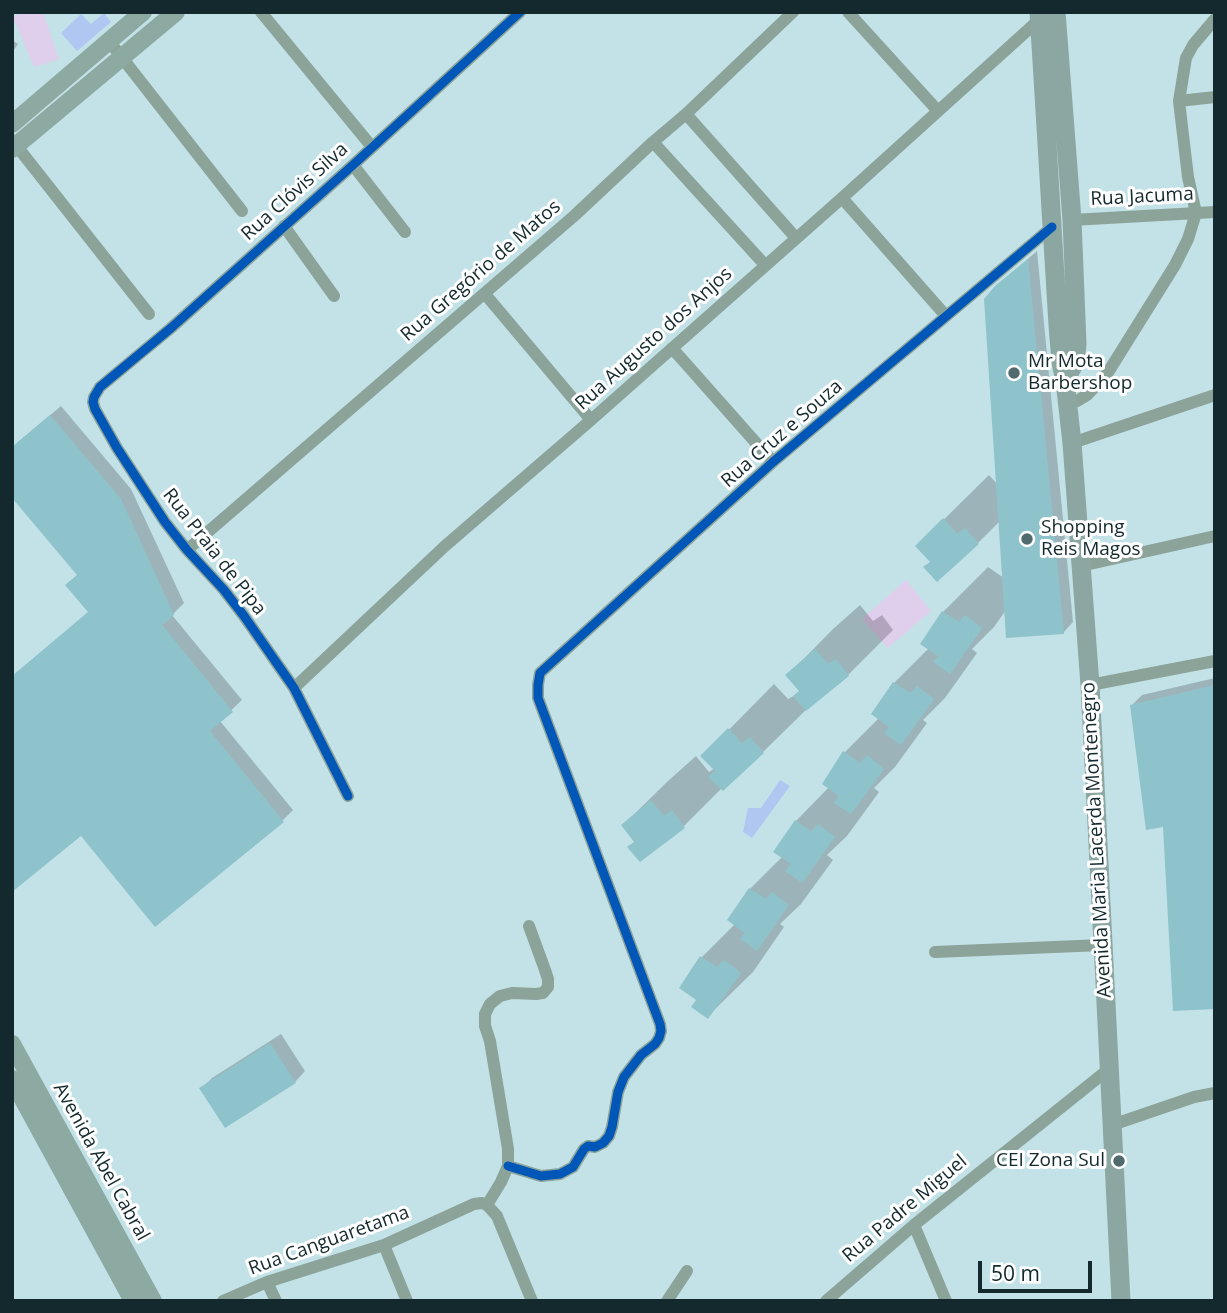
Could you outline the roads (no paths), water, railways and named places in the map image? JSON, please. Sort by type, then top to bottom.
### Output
[{"type":"main road","points":[[12,124],[143,12]]},
{"type":"main road","name":"Avenida Maria Lacerda Montenegro","points":[[1045,15],[1072,220],[1077,344],[1075,362],[1065,381]]},
{"type":"main road","name":"Avenida Maria Lacerda Montenegro","points":[[1045,15],[1052,227],[1060,349],[1072,443],[1090,685],[1121,1301]]},
{"type":"main road","points":[[14,145],[122,57],[164,16]]},
{"type":"main road","name":"Avenida Abel Cabral","points":[[12,1044],[153,1301]]},
{"type":"main road","name":"Avenida Abel Cabral","points":[[12,1079],[133,1301]]},
{"type":"street","points":[[261,12],[372,147]]},
{"type":"street","name":"Rua Clóvis Silva","points":[[94,397],[100,387],[353,165],[520,12]]},
{"type":"street","name":"Rua Gregório de Matos","points":[[187,550],[574,216],[687,114],[793,12]]},
{"type":"street","points":[[848,12],[938,111]]},
{"type":"street","name":"Rua Augusto dos Anjos","points":[[294,688],[445,546],[842,198],[1045,15]]},
{"type":"street","points":[[1067,404],[1077,401],[1097,386],[1118,358],[1188,239],[1196,214],[1188,177],[1179,101],[1186,58],[1193,45],[1215,19]]},
{"type":"street","points":[[109,41],[242,211]]},
{"type":"street","points":[[1179,101],[1215,97]]},
{"type":"street","points":[[687,114],[796,238]]},
{"type":"street","points":[[653,142],[765,265]]},
{"type":"street","points":[[14,145],[149,314]]},
{"type":"street","points":[[353,165],[405,232]]},
{"type":"street","points":[[842,198],[946,316]]},
{"type":"street","name":"Rua Jacuma","points":[[1072,220],[1215,212]]},
{"type":"street","points":[[284,226],[334,296]]},
{"type":"street","name":"Rua Cruz e Souza","points":[[508,1166],[541,1176],[559,1174],[573,1167],[583,1149],[603,1143],[612,1127],[618,1092],[624,1077],[641,1055],[655,1044],[661,1031],[538,698],[540,673],[773,463],[1052,227]]},
{"type":"street","points":[[485,295],[591,420]]},
{"type":"street","points":[[672,348],[773,463]]},
{"type":"street","points":[[1072,443],[1215,395]]},
{"type":"street","name":"Rua Praia de Pipa","points":[[94,397],[94,409],[165,522],[238,607],[294,688],[348,796]]},
{"type":"street","points":[[1081,566],[1215,536]]},
{"type":"street","points":[[1090,685],[1215,661]]},
{"type":"street","points":[[529,926],[548,986],[543,993],[536,995],[512,993],[500,996],[490,1004],[485,1014],[485,1026],[490,1041],[508,1149],[508,1166],[487,1205],[497,1216],[532,1301]]},
{"type":"street","points":[[935,951],[1102,945]]},
{"type":"street","name":"Rua Padre Miguel","points":[[826,1301],[914,1225],[1109,1069]]},
{"type":"street","points":[[1112,1125],[1194,1097],[1215,1093]]},
{"type":"street","name":"Rua Canguaretama","points":[[223,1301],[268,1282],[384,1245],[474,1204],[487,1205]]},
{"type":"street","points":[[914,1225],[946,1301]]},
{"type":"street","points":[[384,1245],[407,1301]]},
{"type":"street","points":[[667,1301],[687,1271]]},
{"type":"street","points":[[268,1282],[276,1301]]},
{"type":"water","points":[[104,13],[111,22],[77,51],[61,33],[81,14],[91,24]]},
{"type":"water","points":[[780,780],[790,786],[752,838],[743,832],[748,808],[761,808]]},
{"type":"place","name":"Mr Mota Barbershop","points":[[1014,373]]},
{"type":"place","name":"Shopping Reis Magos","points":[[1027,539]]},
{"type":"place","name":"CEI Zona Sul","points":[[1119,1161]]}]
